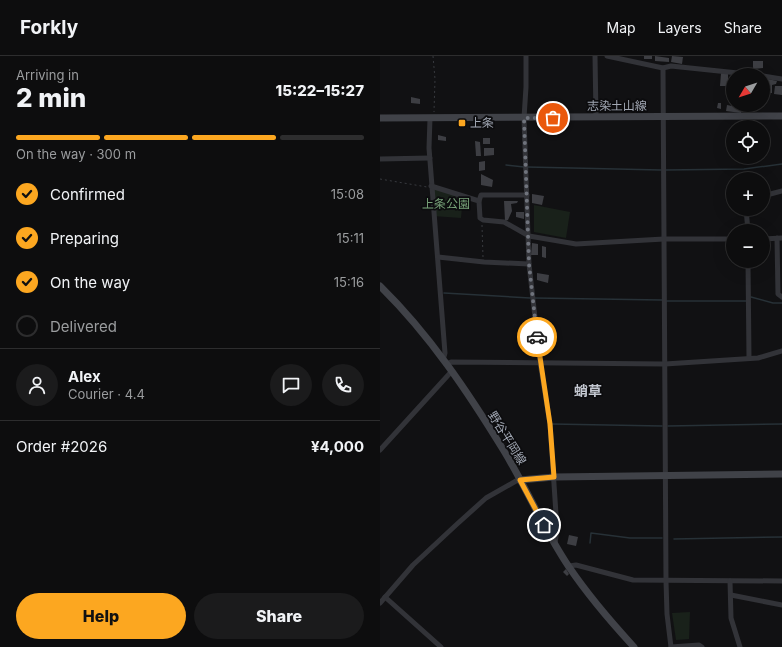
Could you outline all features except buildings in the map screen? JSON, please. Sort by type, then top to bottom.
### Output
[{"type":"main road","name":"志染土山線","points":[[380,118],[782,116]]},
{"type":"main road","name":"野谷平岡線","points":[[380,286],[417,325],[444,362],[504,451],[555,544],[569,566],[634,647]]},
{"type":"main road","points":[[520,480],[554,477],[782,474]]},
{"type":"street","points":[[526,56],[524,118],[529,264],[540,362],[550,424],[557,529],[555,544]]},
{"type":"street","points":[[595,56],[596,118]]},
{"type":"street","points":[[607,56],[663,68],[671,66],[726,72]]},
{"type":"street","points":[[663,68],[667,614],[671,647],[699,645],[702,647]]},
{"type":"street","points":[[770,77],[782,79]]},
{"type":"street","points":[[431,118],[431,186],[438,257],[445,353],[444,362],[665,364],[758,358],[782,351]]},
{"type":"street","points":[[380,159],[430,158]]},
{"type":"street","points":[[431,186],[479,201]]},
{"type":"street","points":[[770,194],[782,191]]},
{"type":"street","points":[[527,195],[482,195],[479,201],[480,218],[483,220],[504,222],[529,236],[576,244],[664,239],[726,239]]},
{"type":"street","points":[[770,239],[780,238],[778,294],[782,297]]},
{"type":"street","points":[[438,257],[484,262],[529,264]]},
{"type":"street","points":[[748,268],[749,358]]},
{"type":"street","points":[[380,450],[451,372]]},
{"type":"street","points":[[380,603],[414,565],[486,498],[520,480]]},
{"type":"street","points":[[569,566],[576,565],[633,580],[782,581]]},
{"type":"street","points":[[730,581],[731,618],[740,647]]},
{"type":"street","points":[[731,595],[782,605]]},
{"type":"street","points":[[385,597],[441,647]]},
{"type":"path","points":[[431,118],[434,113],[435,79],[433,56]]},
{"type":"path","points":[[380,179],[431,186]]},
{"type":"path","points":[[483,220],[484,262]]},
{"type":"green space","name":"上条公園","points":[[431,186],[463,195],[461,218],[433,216]]},
{"type":"green space","points":[[534,205],[570,212],[566,238],[534,232]]},
{"type":"green space","points":[[690,612],[689,639],[676,640],[672,613]]},
{"type":"waterway","points":[[665,170],[744,169],[782,164]]},
{"type":"waterway","points":[[506,165],[524,167]]},
{"type":"waterway","points":[[527,167],[661,170]]},
{"type":"waterway","points":[[444,293],[530,298]]},
{"type":"waterway","points":[[751,297],[773,303],[782,303]]},
{"type":"waterway","points":[[534,298],[662,300]]},
{"type":"waterway","points":[[666,301],[746,301]]},
{"type":"waterway","points":[[552,424],[662,426]]},
{"type":"waterway","points":[[668,426],[782,424]]},
{"type":"waterway","points":[[590,543],[591,533],[630,538],[662,538]]},
{"type":"waterway","points":[[674,539],[782,537]]},
{"type":"way so far","points":[[537,337],[529,264],[524,118],[553,118]]},
{"type":"place","name":"上条","points":[[462,123]]},
{"type":"district","name":"蛸草","points":[[588,391]]},
{"type":"route","points":[[537,337],[550,424],[554,477],[520,480],[544,525]]}]
